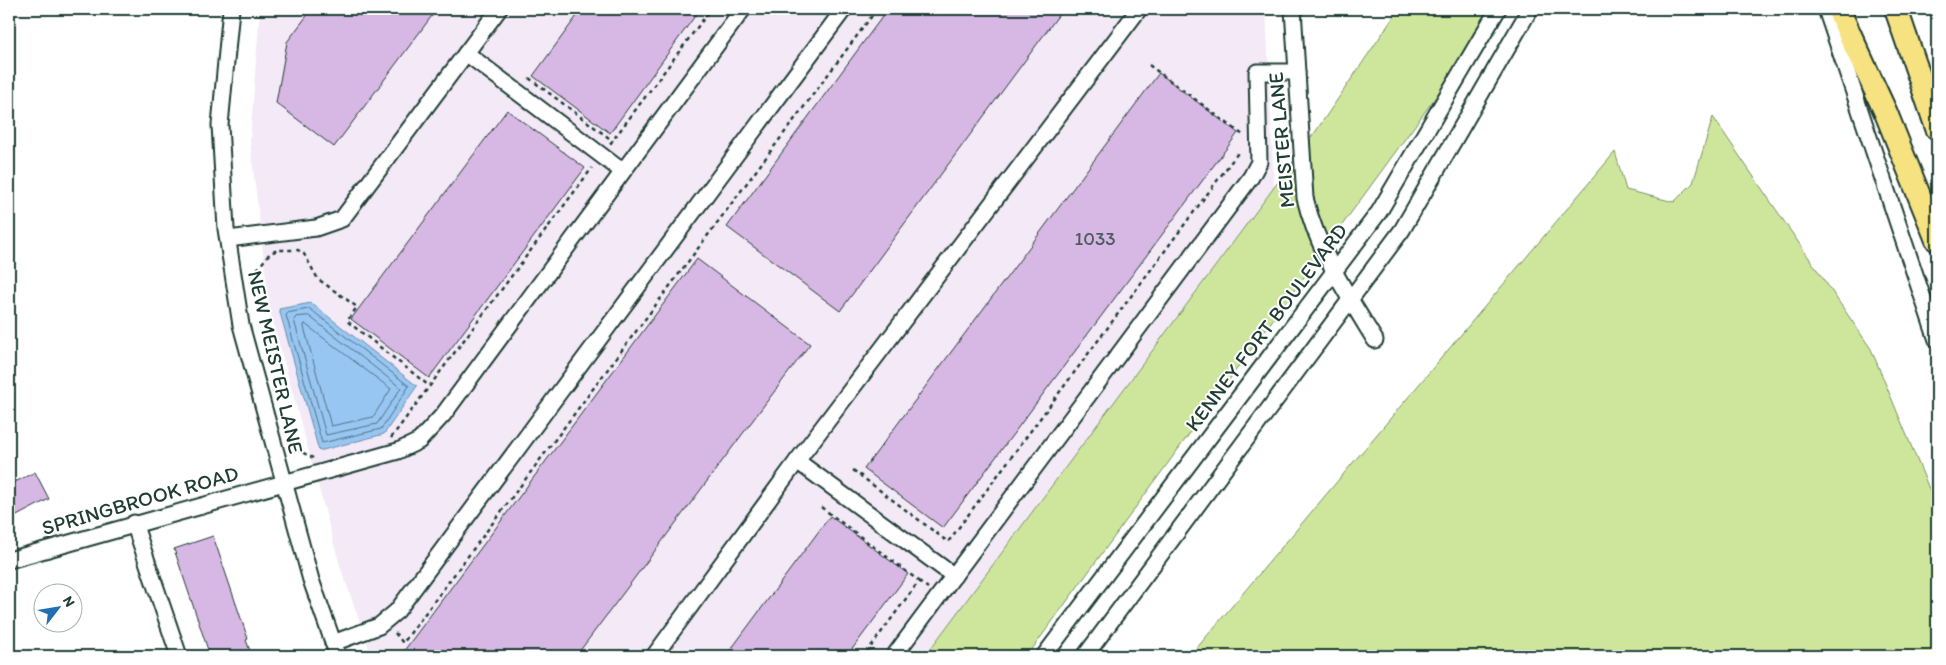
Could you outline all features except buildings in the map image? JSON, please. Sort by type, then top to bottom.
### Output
[{"type":"highway","points":[[1838,9],[1886,113],[1937,240]]},
{"type":"highway","points":[[1896,9],[1937,128]]},
{"type":"street","name":"NEW MEISTER LANE","points":[[231,9],[220,126],[228,238],[241,325],[311,580],[335,650]]},
{"type":"street","points":[[228,238],[316,228],[342,218],[499,9]]},
{"type":"street","name":"SPRINGBROOK ROAD","points":[[9,560],[134,523],[398,450],[419,441],[443,415],[743,9]]},
{"type":"street","points":[[335,650],[379,626],[397,611],[844,9]]},
{"type":"street","points":[[654,656],[797,461],[1139,9]]},
{"type":"street","name":"MEISTER LANE","points":[[1293,9],[1304,198],[1310,220],[1350,299],[1375,340]]},
{"type":"street","name":"KENNEY FORT BOULEVARD","points":[[1044,656],[1379,212],[1498,9]]},
{"type":"street","points":[[1085,656],[1402,230],[1530,9]]},
{"type":"street","points":[[1826,9],[1937,340]]},
{"type":"street","points":[[466,53],[622,171]]},
{"type":"street","points":[[894,656],[1251,177],[1259,162],[1257,72],[1297,72]]},
{"type":"street","points":[[797,461],[954,576]]},
{"type":"street","points":[[134,523],[180,656]]},
{"type":"path","points":[[609,146],[711,9]]},
{"type":"path","points":[[392,630],[403,643],[876,9]]},
{"type":"path","points":[[1149,65],[1247,137]]},
{"type":"path","points":[[530,78],[613,141]]},
{"type":"path","points":[[853,470],[948,542],[1244,146]]},
{"type":"path","points":[[1240,150],[1248,150]]},
{"type":"path","points":[[388,442],[428,385],[592,168]]},
{"type":"path","points":[[252,276],[270,253],[278,250],[298,250],[304,254],[318,279],[357,307],[347,321],[428,385]]},
{"type":"path","points":[[296,449],[320,461]]},
{"type":"path","points":[[821,507],[920,581],[864,656]]},
{"type":"shaded area","points":[[260,9],[1266,9],[1274,187],[925,656],[372,656],[341,569],[270,311],[250,142]]},
{"type":"green space","points":[[1399,9],[1500,9],[1027,656],[925,656],[1316,131]]},
{"type":"green space","points":[[1713,117],[1871,349],[1937,508],[1937,656],[1190,656],[1615,152],[1626,190],[1674,202],[1693,183]]},
{"type":"water","points":[[311,303],[417,386],[384,434],[319,451],[279,309]]}]
